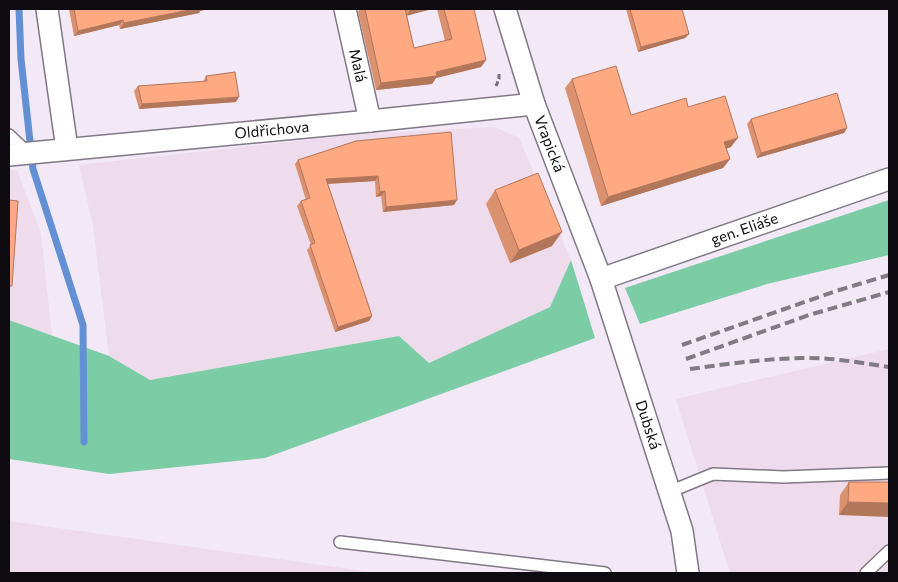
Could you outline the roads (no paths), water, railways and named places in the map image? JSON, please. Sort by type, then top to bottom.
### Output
[{"type":"street","points":[[47,9],[67,149]]},
{"type":"street","name":"Malá","points":[[345,9],[370,121]]},
{"type":"street","name":"Vrapická","points":[[505,9],[534,104],[601,279]]},
{"type":"street","name":"Oldřichova","points":[[18,154],[534,104]]},
{"type":"street","name":"gen. Eliáše","points":[[601,279],[889,179]]},
{"type":"street","name":"Dubská","points":[[601,279],[682,531],[688,573]]},
{"type":"lane","points":[[9,135],[18,154]]},
{"type":"lane","points":[[669,492],[713,474],[783,477],[889,473]]},
{"type":"lane","points":[[340,542],[605,573]]},
{"type":"lane","points":[[866,573],[889,552]]},
{"type":"waterway","points":[[19,9],[21,59],[33,169],[83,325],[84,442]]},
{"type":"railway","points":[[682,345],[836,291],[889,275]]},
{"type":"railway","points":[[686,359],[809,315],[889,292]]},
{"type":"railway","points":[[690,369],[801,358],[834,359],[889,367]]}]
